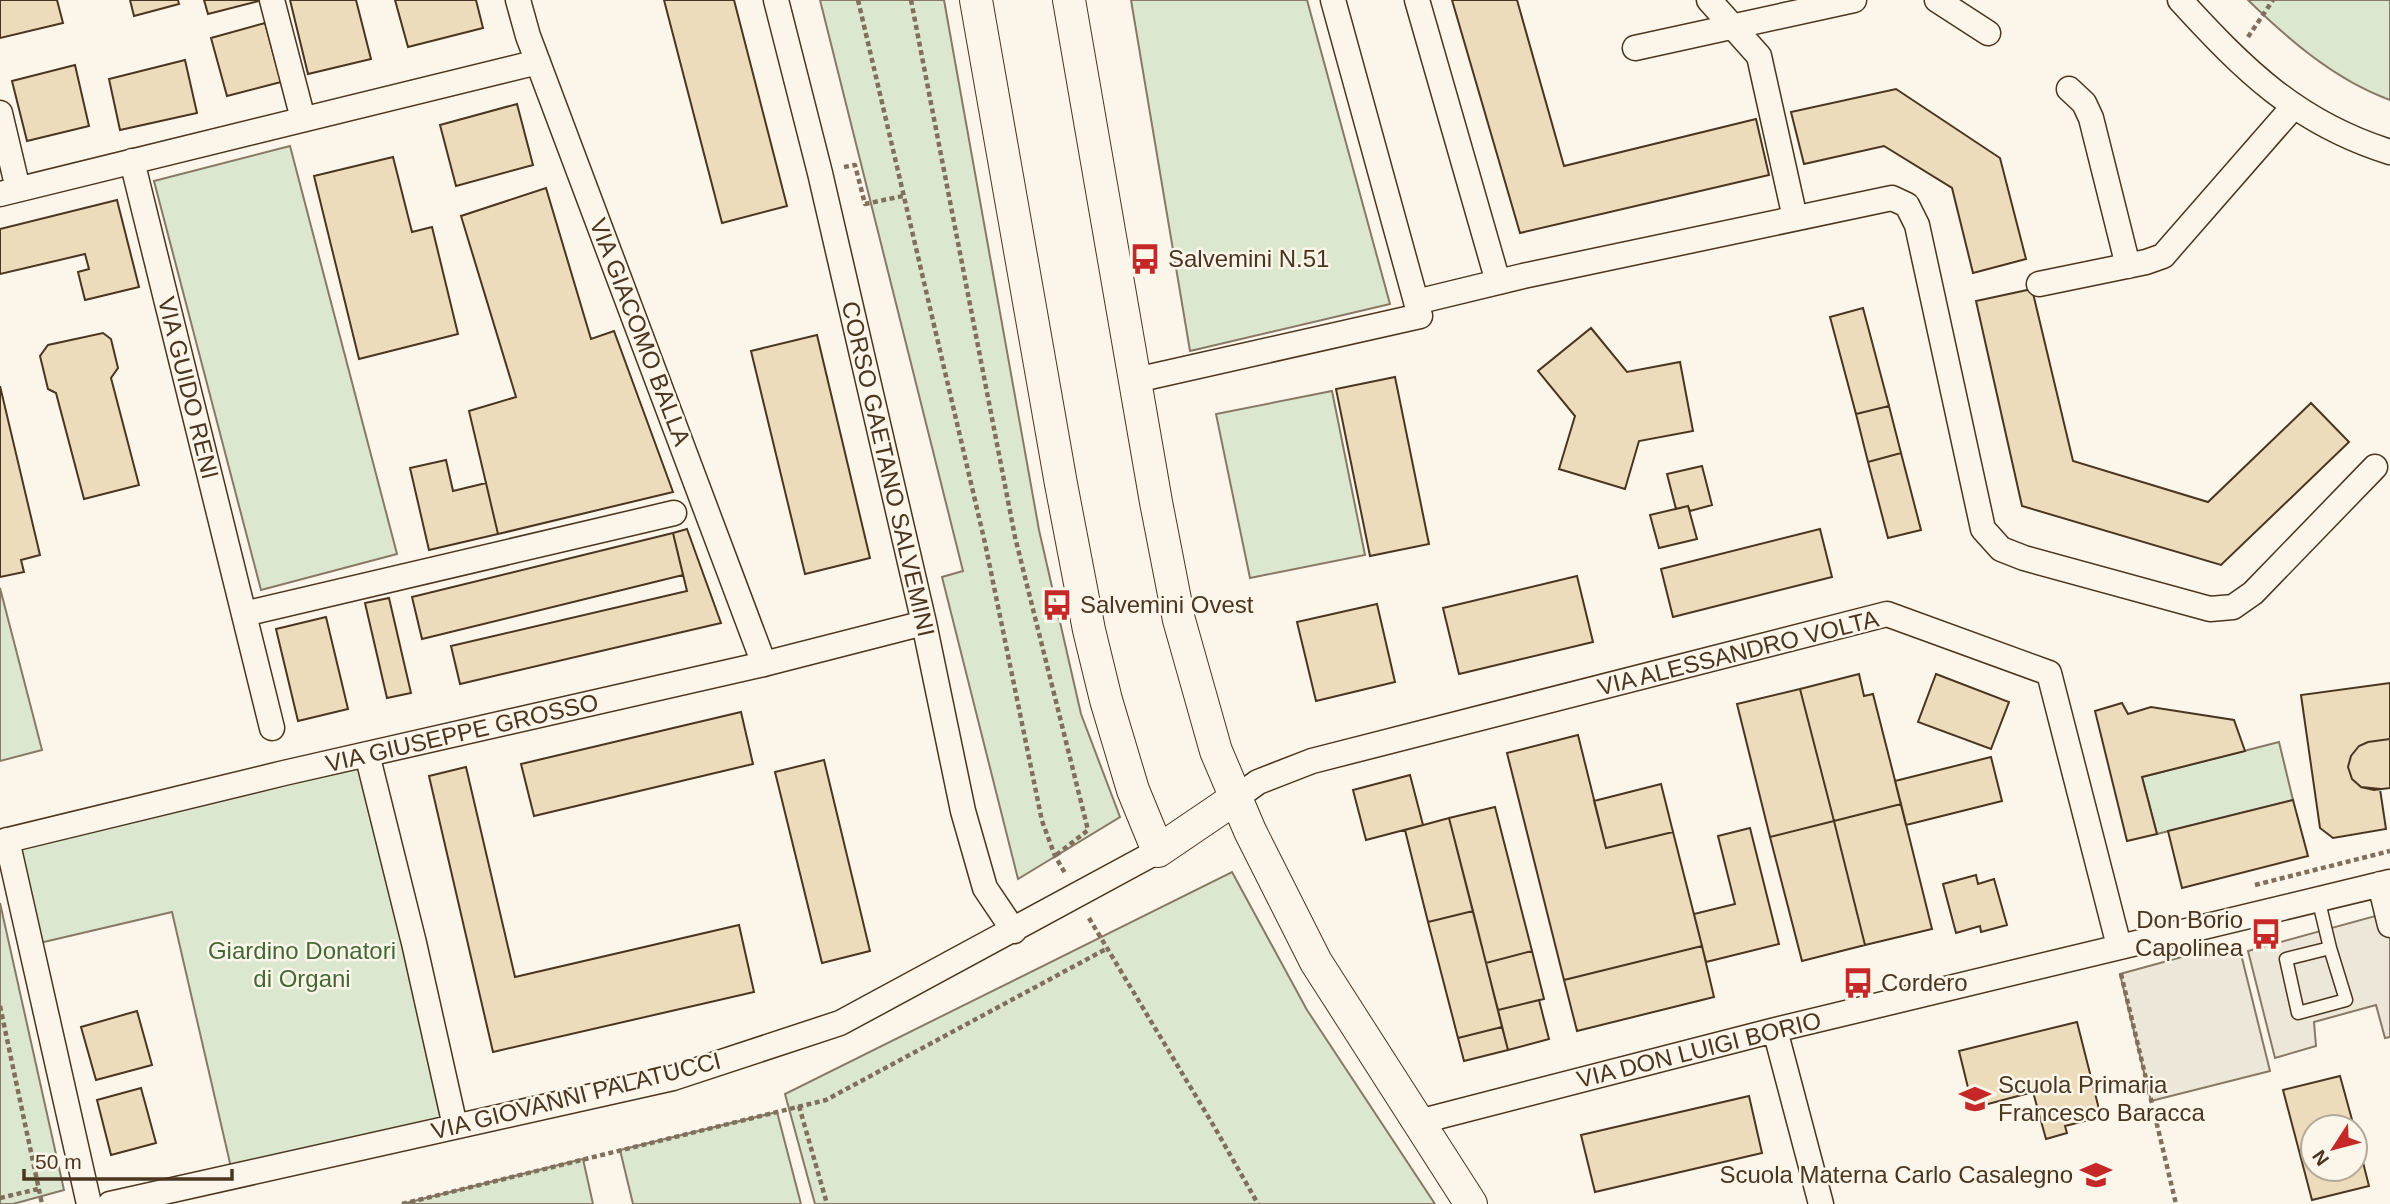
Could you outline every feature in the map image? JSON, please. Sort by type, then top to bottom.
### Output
[{"type":"street","points":[[272,0],[303,119]]},
{"type":"street","name":"VIA GIACOMO BALLA","points":[[518,0],[538,62],[764,664]]},
{"type":"street","name":"CORSO GAETANO SALVEMINI","points":[[776,0],[820,173],[923,623],[962,811],[985,888],[1014,931]]},
{"type":"street","points":[[976,0],[1089,630],[1106,700],[1133,790],[1158,851]]},
{"type":"street","points":[[1069,0],[1179,620],[1209,728],[1236,798],[1271,875],[1316,962],[1471,1204]]},
{"type":"street","points":[[1136,380],[1420,316],[1333,0]]},
{"type":"street","points":[[1417,0],[1498,282]]},
{"type":"street","points":[[1709,0],[1759,56],[1795,218]]},
{"type":"street","points":[[1634,48],[1854,0]]},
{"type":"street","points":[[1937,0],[1988,33]]},
{"type":"street","points":[[2180,0],[2234,58],[2294,106],[2323,126],[2390,152]]},
{"type":"street","points":[[0,113],[9,192],[538,62]]},
{"type":"street","points":[[2069,89],[2084,103],[2091,118],[2128,266]]},
{"type":"street","points":[[2039,284],[2163,256],[2294,106]]},
{"type":"street","name":"VIA GUIDO RENI","points":[[132,161],[272,728]]},
{"type":"street","points":[[1416,302],[1892,198],[1907,205],[1917,225],[1983,529],[2000,549],[2210,609],[2233,607],[2253,593],[2375,467]]},
{"type":"street","points":[[244,614],[674,513]]},
{"type":"street","name":"VIA ALESSANDRO VOLTA","points":[[1236,798],[1258,782],[1312,761],[1887,614],[2049,673],[2119,946]]},
{"type":"street","name":"VIA GIUSEPPE GROSSO","points":[[4,841],[367,754],[764,664],[923,623]]},
{"type":"street","points":[[367,754],[414,943],[455,1126]]},
{"type":"street","name":"VIA GIOVANNI PALATUCCI","points":[[110,1204],[673,1078],[840,1023],[1158,851],[1236,798]]},
{"type":"street","points":[[4,841],[89,1204]]},
{"type":"street","points":[[2385,883],[2390,925]]},
{"type":"street","name":"VIA DON LUIGI BORIO","points":[[1418,1122],[1775,1030],[2385,883]]},
{"type":"street","points":[[1775,1030],[1821,1204]]},
{"type":"lane","points":[[2318,898],[2346,1000],[2298,1013],[2286,959],[2330,948]]},
{"type":"path","points":[[858,0],[985,542],[1042,821],[1055,856],[1106,948],[1258,1204]]},
{"type":"path","points":[[911,0],[1015,537],[1087,830],[1055,856]]},
{"type":"path","points":[[2234,58],[2273,0]]},
{"type":"path","points":[[871,203],[903,196]]},
{"type":"path","points":[[2242,888],[2390,851]]},
{"type":"path","points":[[402,1204],[826,1100],[1106,948]]},
{"type":"path","points":[[2132,971],[2120,974],[2176,1204]]},
{"type":"path","points":[[0,1006],[42,1204]]},
{"type":"path","points":[[799,1106],[827,1204]]},
{"type":"path","points":[[0,1198],[38,1189]]},
{"type":"green space","points":[[820,0],[944,0],[1039,530],[1081,714],[1120,817],[1018,879],[942,577],[963,571]]},
{"type":"green space","points":[[1131,0],[1307,0],[1390,304],[1190,351]]},
{"type":"green space","points":[[2248,0],[2390,0],[2390,100],[2350,82],[2332,70],[2280,30]]},
{"type":"green space","points":[[290,146],[397,554],[261,590],[154,181]]},
{"type":"green space","points":[[1332,391],[1365,555],[1250,578],[1216,414]]},
{"type":"green space","points":[[0,588],[42,750],[0,761]]},
{"type":"green space","points":[[2279,742],[2293,800],[2157,834],[2142,777]]},
{"type":"green space","name":"Giardino Donatori di Organi","points":[[367,753],[455,1125],[233,1176],[172,912],[31,945],[7,840]]},
{"type":"green space","points":[[1232,872],[1307,1010],[1435,1204],[815,1204],[785,1094]]},
{"type":"green space","points":[[0,903],[64,1190],[13,1204],[0,1204]]},
{"type":"green space","points":[[777,1112],[801,1204],[633,1204],[620,1150]]},
{"type":"green space","points":[[583,1159],[593,1204],[402,1204]]},
{"type":"shaded area","points":[[2390,912],[2390,1037],[2385,1038],[2376,1005],[2314,1022],[2316,1046],[2275,1058],[2248,951]]},
{"type":"shaded area","points":[[2241,954],[2270,1071],[2151,1101],[2120,974],[2189,955]]},
{"type":"building","points":[[0,0],[57,0],[63,23],[0,38]]},
{"type":"building","points":[[130,0],[178,0],[179,4],[134,16]]},
{"type":"building","points":[[204,0],[259,0],[259,1],[208,14]]},
{"type":"building","points":[[290,0],[356,0],[371,59],[308,74]]},
{"type":"building","points":[[395,0],[476,0],[483,28],[408,47]]},
{"type":"building","points":[[664,0],[734,0],[787,206],[722,223]]},
{"type":"building","points":[[1452,0],[1517,0],[1564,166],[1756,119],[1769,175],[1520,233]]},
{"type":"building","points":[[265,23],[281,82],[227,96],[211,38]]},
{"type":"building","points":[[185,60],[197,113],[120,130],[109,79]]},
{"type":"building","points":[[75,65],[89,126],[27,141],[12,81]]},
{"type":"building","points":[[1896,89],[2000,158],[2026,259],[1973,273],[1952,188],[1884,146],[1804,164],[1791,112]]},
{"type":"building","points":[[517,104],[533,165],[456,186],[440,125]]},
{"type":"building","points":[[393,157],[412,232],[432,227],[458,334],[359,359],[314,176]]},
{"type":"building","points":[[546,188],[591,339],[614,331],[673,492],[498,534],[469,411],[516,397],[461,216]]},
{"type":"building","points":[[117,200],[139,287],[85,300],[78,272],[89,269],[85,254],[0,274],[0,229]]},
{"type":"building","points":[[2032,289],[2073,461],[2208,502],[2311,403],[2349,442],[2221,565],[2022,506],[1976,301]]},
{"type":"building","points":[[1863,308],[1889,406],[1856,414],[1830,317]]},
{"type":"building","points":[[1591,328],[1627,372],[1680,362],[1693,431],[1639,441],[1625,489],[1559,469],[1575,416],[1538,371]]},
{"type":"building","points":[[103,333],[111,339],[118,368],[111,378],[139,485],[84,499],[56,393],[48,389],[40,356],[48,345]]},
{"type":"building","points":[[817,335],[870,558],[805,574],[751,351]]},
{"type":"building","points":[[1395,377],[1429,544],[1370,556],[1336,389]]},
{"type":"building","points":[[0,386],[40,555],[21,560],[24,572],[0,577]]},
{"type":"building","points":[[1889,406],[1901,453],[1868,462],[1856,414]]},
{"type":"building","points":[[1901,453],[1921,530],[1888,538],[1868,462]]},
{"type":"building","points":[[446,460],[453,491],[486,483],[498,534],[429,550],[410,468]]},
{"type":"building","points":[[1702,466],[1712,505],[1690,511],[1688,506],[1676,509],[1667,474]]},
{"type":"building","points":[[1688,506],[1697,539],[1659,548],[1650,515]]},
{"type":"building","points":[[687,529],[721,623],[460,684],[451,646],[687,591],[673,533]]},
{"type":"building","points":[[1820,529],[1832,577],[1673,617],[1661,569]]},
{"type":"building","points":[[673,533],[683,575],[422,639],[412,597]]},
{"type":"building","points":[[1577,576],[1593,642],[1459,674],[1443,608]]},
{"type":"building","points":[[389,598],[411,693],[387,698],[365,603]]},
{"type":"building","points":[[1377,604],[1395,682],[1316,701],[1297,622]]},
{"type":"building","points":[[326,617],[348,709],[298,721],[276,629]]},
{"type":"building","points":[[1859,674],[1864,696],[1873,694],[1901,804],[1834,821],[1800,689]]},
{"type":"building","points":[[1936,674],[2009,702],[1991,749],[1918,722]]},
{"type":"building","points":[[2390,683],[2390,739],[2359,746],[2351,756],[2348,767],[2352,779],[2361,787],[2380,789],[2386,829],[2333,838],[2320,828],[2301,695]]},
{"type":"building","points":[[1800,689],[1834,821],[1770,837],[1737,704]]},
{"type":"building","points":[[2122,703],[2128,714],[2151,707],[2234,720],[2245,751],[2142,777],[2157,834],[2127,841],[2095,711]]},
{"type":"building","points":[[741,712],[753,764],[534,816],[521,764]]},
{"type":"building","points":[[1578,735],[1606,848],[1673,832],[1702,946],[1564,980],[1507,753]]},
{"type":"building","points":[[2390,739],[2390,788],[2374,790],[2361,787],[2352,779],[2348,767],[2351,756],[2359,746],[2368,742]]},
{"type":"building","points":[[1991,757],[2002,801],[1906,825],[1895,781]]},
{"type":"building","points":[[824,760],[870,951],[822,963],[775,772]]},
{"type":"building","points":[[466,767],[515,977],[739,925],[754,992],[493,1052],[429,776]]},
{"type":"building","points":[[1410,775],[1423,825],[1366,840],[1353,790]]},
{"type":"building","points":[[1661,784],[1673,832],[1606,848],[1594,801]]},
{"type":"building","points":[[2293,800],[2308,856],[2182,888],[2168,831]]},
{"type":"building","points":[[1901,804],[1932,929],[1865,945],[1834,821]]},
{"type":"building","points":[[1495,807],[1532,951],[1486,963],[1449,818]]},
{"type":"building","points":[[1449,818],[1473,911],[1428,922],[1405,830]]},
{"type":"building","points":[[1834,821],[1865,945],[1802,961],[1770,837]]},
{"type":"building","points":[[1750,828],[1779,944],[1706,962],[1694,914],[1735,904],[1718,836]]},
{"type":"building","points":[[1976,875],[1978,884],[1994,879],[2007,925],[1981,932],[1980,926],[1956,933],[1943,884]]},
{"type":"building","points":[[1473,911],[1502,1027],[1458,1038],[1428,922]]},
{"type":"building","points":[[1702,946],[1714,997],[1577,1031],[1564,980]]},
{"type":"building","points":[[1532,951],[1544,999],[1498,1010],[1486,963]]},
{"type":"building","points":[[1539,1000],[1549,1039],[1508,1050],[1498,1010]]},
{"type":"building","points":[[137,1011],[152,1065],[96,1080],[81,1027]]},
{"type":"building","points":[[2077,1022],[2101,1117],[2065,1126],[2067,1133],[2046,1139],[2033,1092],[1973,1108],[1959,1051]]},
{"type":"building","points":[[1502,1027],[1508,1050],[1464,1061],[1458,1038]]},
{"type":"building","points":[[2340,1076],[2350,1113],[2299,1113],[2299,1151],[2283,1090]]},
{"type":"building","points":[[141,1088],[156,1143],[111,1155],[97,1100]]},
{"type":"building","points":[[1749,1096],[1762,1153],[1595,1192],[1581,1135]]},
{"type":"building","points":[[2308,1183],[2368,1183],[2369,1186],[2312,1200]]},
{"type":"place","name":"Salvemini N.51","points":[[1145,259]]},
{"type":"place","name":"Salvemini Ovest","points":[[1057,605]]},
{"type":"place","name":"Don Borio Capolinea","points":[[2266,934]]},
{"type":"place","name":"Cordero","points":[[1858,983]]},
{"type":"place","name":"Scuola Primaria Francesco Baracca","points":[[1975,1099]]},
{"type":"place","name":"Scuola Materna Carlo Casalegno","points":[[2096,1175]]}]
